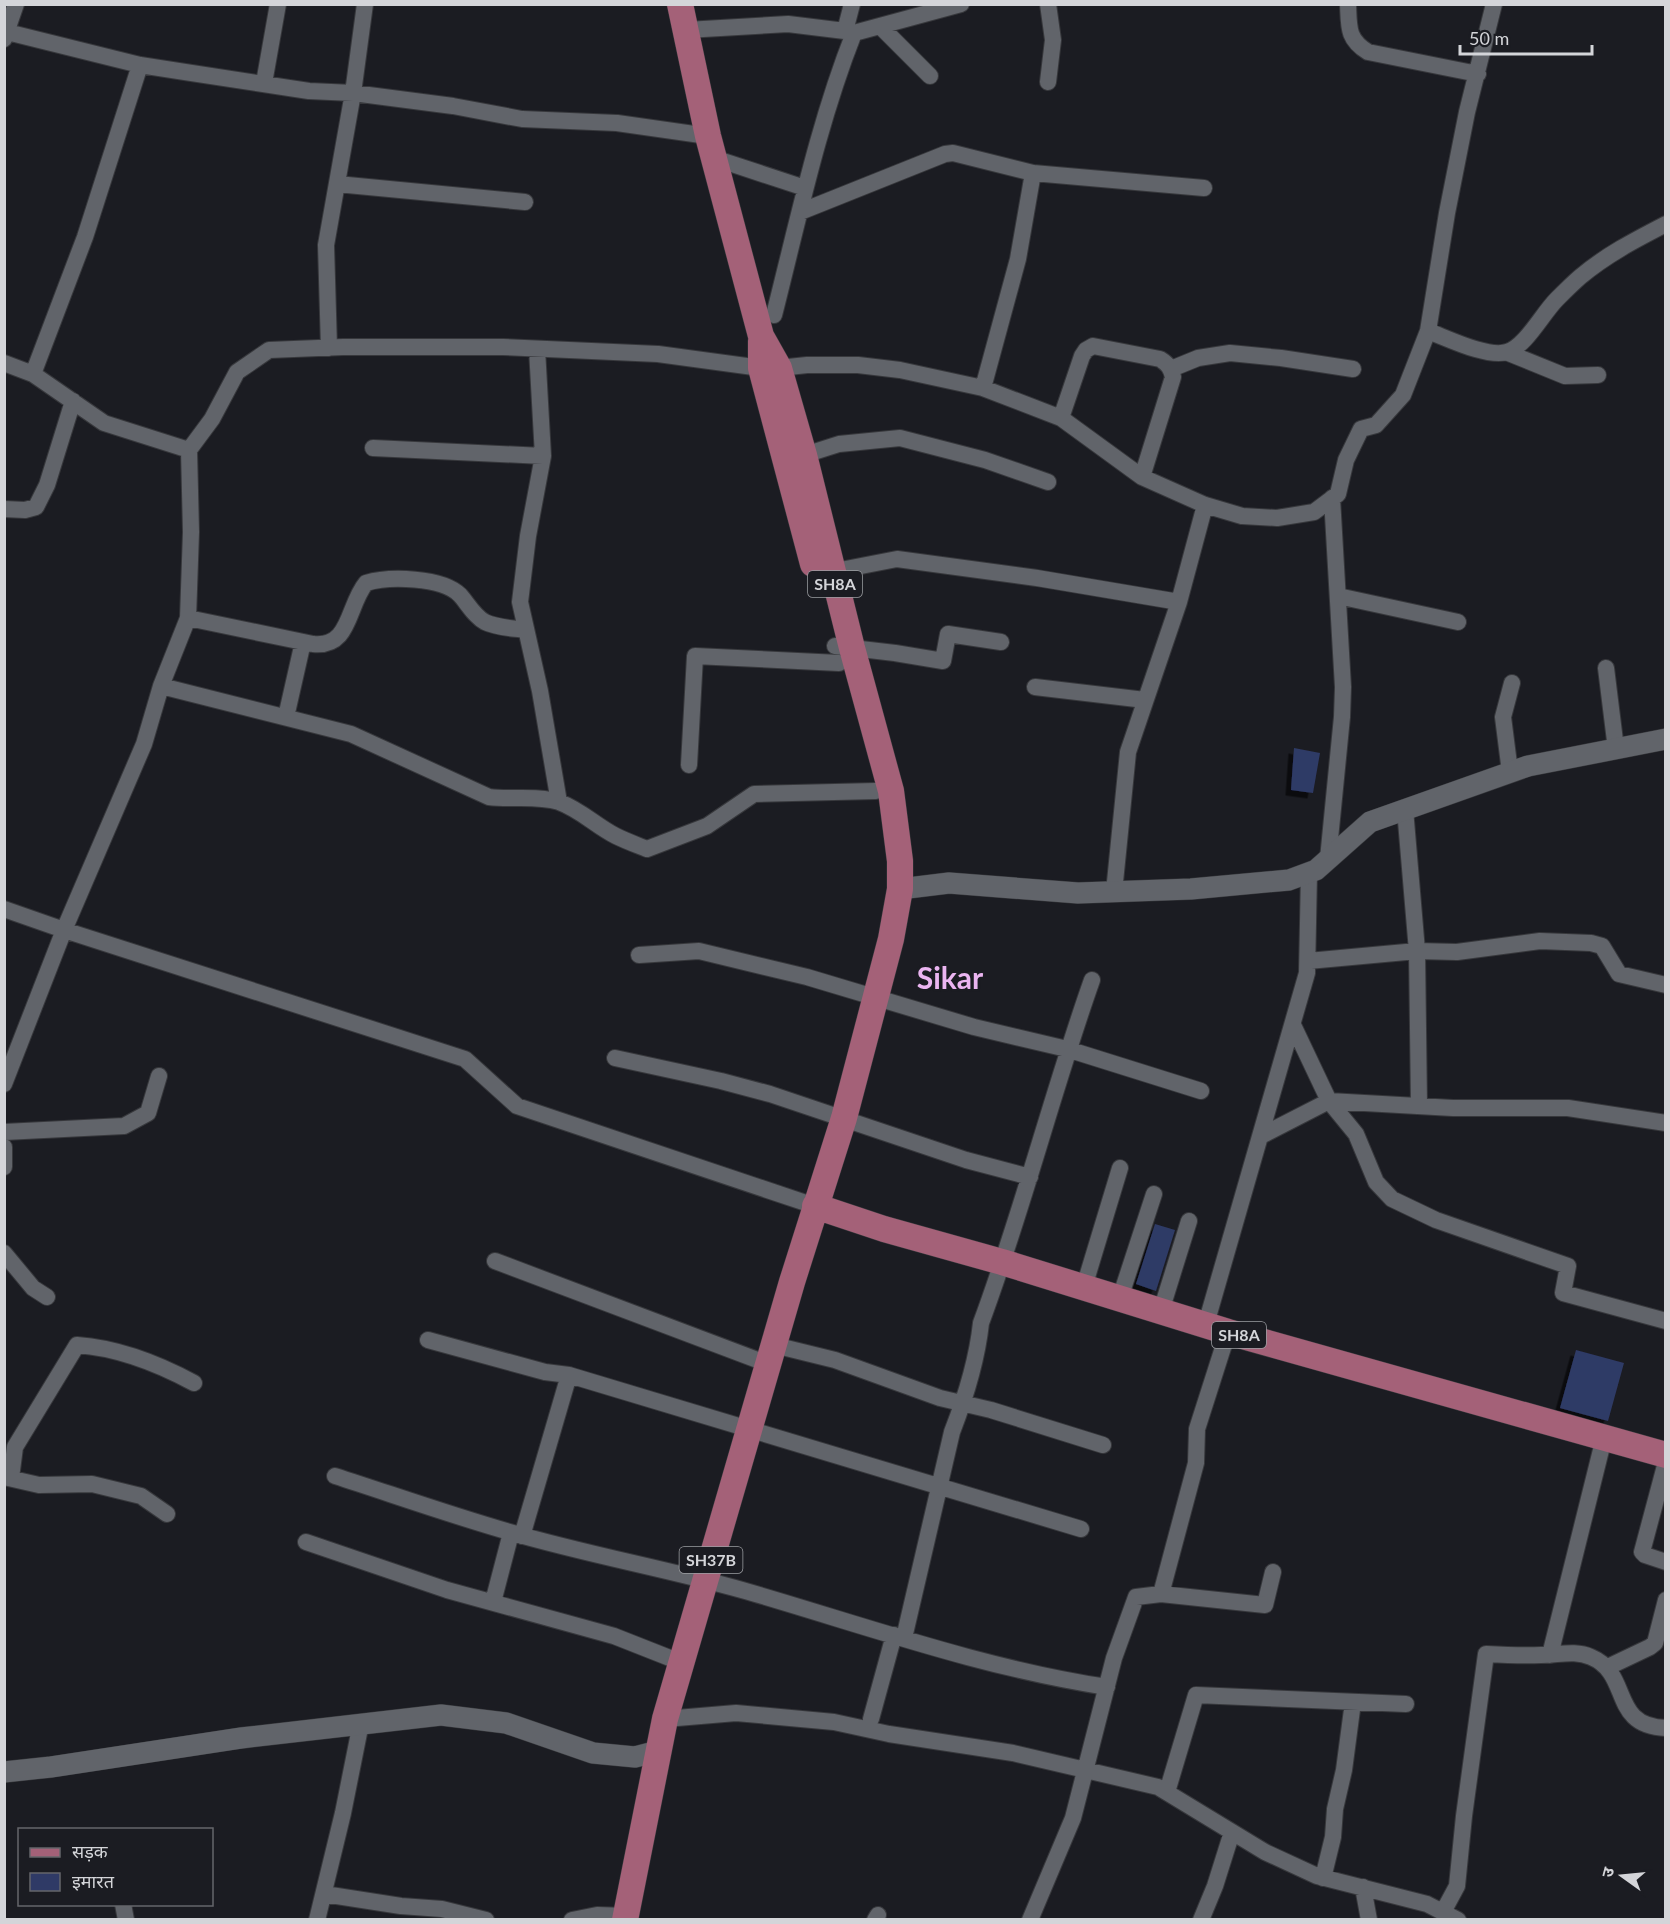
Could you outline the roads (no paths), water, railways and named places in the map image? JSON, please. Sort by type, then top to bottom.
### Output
[{"type":"main road","name":"SH8A","points":[[680,4],[711,147],[768,326],[770,368],[824,573],[876,791],[895,837]]},
{"type":"main road","name":"SH8A","points":[[842,652],[891,791],[895,837],[900,861],[900,889],[891,939],[844,1118],[815,1206],[884,1229],[1002,1262],[1217,1328],[1665,1455]]},
{"type":"main road","name":"SH37B","points":[[625,1918],[658,1751],[680,1662],[815,1206]]},
{"type":"street","points":[[16,4],[6,35],[140,65],[309,91],[352,93],[453,106],[522,119],[617,123],[711,147],[805,188]]},
{"type":"street","points":[[264,83],[278,4]]},
{"type":"street","points":[[330,348],[326,245],[365,4]]},
{"type":"street","points":[[768,326],[850,32],[852,4]]},
{"type":"street","points":[[686,30],[788,24],[850,32],[880,27],[961,4]]},
{"type":"street","points":[[1048,4],[1053,40],[1048,82]]},
{"type":"street","points":[[1348,4],[1349,30],[1357,45],[1368,52],[1478,74]]},
{"type":"street","points":[[4,1084],[64,930],[144,744],[161,686],[188,618],[191,532],[189,450],[212,418],[237,372],[269,350],[330,348],[537,349],[658,354],[770,368],[807,364],[858,365],[900,370],[983,388],[1061,418],[1142,477],[1205,505],[1242,516],[1276,519],[1314,513],[1338,494],[1346,460],[1361,429],[1376,425],[1403,395],[1428,331],[1447,213],[1467,112],[1494,4]]},
{"type":"street","points":[[880,27],[930,76]]},
{"type":"street","points":[[33,374],[84,237],[140,65]]},
{"type":"street","points":[[800,212],[945,154],[962,154],[1033,173],[1204,188]]},
{"type":"street","points":[[983,388],[1018,259],[1033,173]]},
{"type":"street","points":[[337,184],[525,202]]},
{"type":"street","points":[[1428,331],[1484,351],[1506,352],[1518,346],[1556,300],[1602,259],[1626,244],[1665,225]]},
{"type":"street","points":[[1061,418],[1086,350],[1093,346],[1160,359],[1171,369],[1173,376],[1142,477]]},
{"type":"street","points":[[537,349],[543,456],[528,536],[520,602],[540,691],[559,802]]},
{"type":"street","points":[[1506,352],[1565,376],[1598,375]]},
{"type":"street","points":[[1171,369],[1197,358],[1230,353],[1353,369]]},
{"type":"street","points":[[4,363],[33,374],[104,423],[189,450]]},
{"type":"street","points":[[4,509],[25,510],[36,507],[47,485],[73,401]]},
{"type":"street","points":[[795,458],[839,444],[900,438],[985,460],[1048,482]]},
{"type":"street","points":[[373,448],[543,456]]},
{"type":"street","points":[[1328,859],[1342,717],[1342,665],[1332,498]]},
{"type":"street","points":[[1114,892],[1128,752],[1179,602],[1205,505]]},
{"type":"street","points":[[824,573],[897,559],[1126,592],[1179,602]]},
{"type":"street","points":[[188,618],[322,645],[335,641],[341,636],[360,591],[366,583],[384,580],[426,580],[450,587],[486,623],[526,630]]},
{"type":"street","points":[[1338,596],[1458,622]]},
{"type":"street","points":[[689,765],[694,656],[842,652],[943,661],[948,634],[1001,642]]},
{"type":"street","points":[[286,717],[303,642]]},
{"type":"street","points":[[1606,668],[1616,749]]},
{"type":"street","points":[[1510,772],[1503,717],[1512,683]]},
{"type":"street","points":[[161,686],[351,734],[489,796],[559,802],[590,818],[616,836],[647,849],[706,826],[754,794],[876,791]]},
{"type":"street","points":[[1035,687],[1145,700]]},
{"type":"street","points":[[900,889],[949,883],[1078,893],[1191,889],[1289,880],[1316,870],[1370,822],[1528,766],[1665,739]]},
{"type":"street","points":[[1405,809],[1417,951],[1419,1106]]},
{"type":"street","points":[[1161,1594],[1196,1462],[1197,1429],[1217,1328],[1261,1136],[1307,973],[1310,872]]},
{"type":"street","points":[[4,909],[465,1059],[517,1106],[815,1206]]},
{"type":"street","points":[[1308,961],[1417,951],[1457,952],[1540,941],[1591,943],[1602,946],[1619,974],[1665,985]]},
{"type":"street","points":[[639,956],[699,951],[807,977],[974,1027],[1067,1049],[1201,1091]]},
{"type":"street","points":[[871,1719],[899,1637],[952,1432],[964,1403],[978,1348],[981,1323],[1030,1177],[1067,1049],[1092,980]]},
{"type":"street","points":[[1293,1025],[1329,1101],[1356,1134],[1376,1182],[1392,1199],[1436,1220],[1568,1266],[1563,1293],[1665,1321]]},
{"type":"street","points":[[615,1058],[731,1083],[844,1118],[966,1160],[1030,1177]]},
{"type":"street","points":[[4,1132],[124,1126],[148,1113],[159,1076]]},
{"type":"street","points":[[1261,1136],[1329,1101],[1453,1108],[1568,1108],[1665,1123]]},
{"type":"street","points":[[4,1147],[4,1167]]},
{"type":"street","points":[[1084,1287],[1120,1168]]},
{"type":"street","points":[[1120,1298],[1154,1194]]},
{"type":"street","points":[[1161,1311],[1190,1221]]},
{"type":"street","points":[[4,1253],[28,1282],[47,1298]]},
{"type":"street","points":[[495,1261],[771,1354],[835,1360],[940,1398],[964,1403],[1103,1445]]},
{"type":"street","points":[[428,1340],[545,1372],[569,1375],[1081,1529]]},
{"type":"street","points":[[167,1514],[141,1496],[92,1484],[39,1485],[8,1477],[15,1447],[77,1345],[102,1347],[151,1362],[194,1383]]},
{"type":"street","points":[[493,1602],[569,1375]]},
{"type":"street","points":[[1550,1655],[1604,1438]]},
{"type":"street","points":[[1665,1462],[1642,1551],[1645,1555],[1665,1562]]},
{"type":"street","points":[[335,1476],[516,1534],[706,1580],[966,1658],[1107,1687]]},
{"type":"street","points":[[306,1542],[447,1590],[614,1635],[680,1662]]},
{"type":"street","points":[[1030,1920],[1073,1818],[1114,1658],[1136,1597],[1161,1594],[1265,1605],[1273,1572]]},
{"type":"street","points":[[1608,1667],[1655,1643],[1665,1600]]},
{"type":"street","points":[[1443,1912],[1457,1886],[1486,1654],[1550,1655],[1576,1652],[1593,1658],[1608,1667],[1629,1711],[1638,1722],[1650,1727],[1665,1728]]},
{"type":"street","points":[[1167,1792],[1196,1695],[1406,1704]]},
{"type":"street","points":[[1323,1878],[1333,1837],[1335,1809],[1344,1770],[1353,1702]]},
{"type":"street","points":[[665,1719],[736,1713],[834,1722],[889,1734],[1013,1753],[1158,1787],[1265,1852],[1323,1878],[1427,1904],[1458,1920]]},
{"type":"street","points":[[4,1772],[361,1723],[441,1715],[506,1723],[593,1754],[635,1757],[658,1751]]},
{"type":"street","points":[[317,1920],[343,1813],[361,1723]]},
{"type":"street","points":[[1201,1920],[1215,1886],[1232,1832]]},
{"type":"street","points":[[1362,1887],[1369,1920]]},
{"type":"street","points":[[324,1894],[486,1920]]},
{"type":"street","points":[[572,1920],[597,1915],[625,1918]]},
{"type":"district","name":"Sikar","points":[[950,979]]}]
